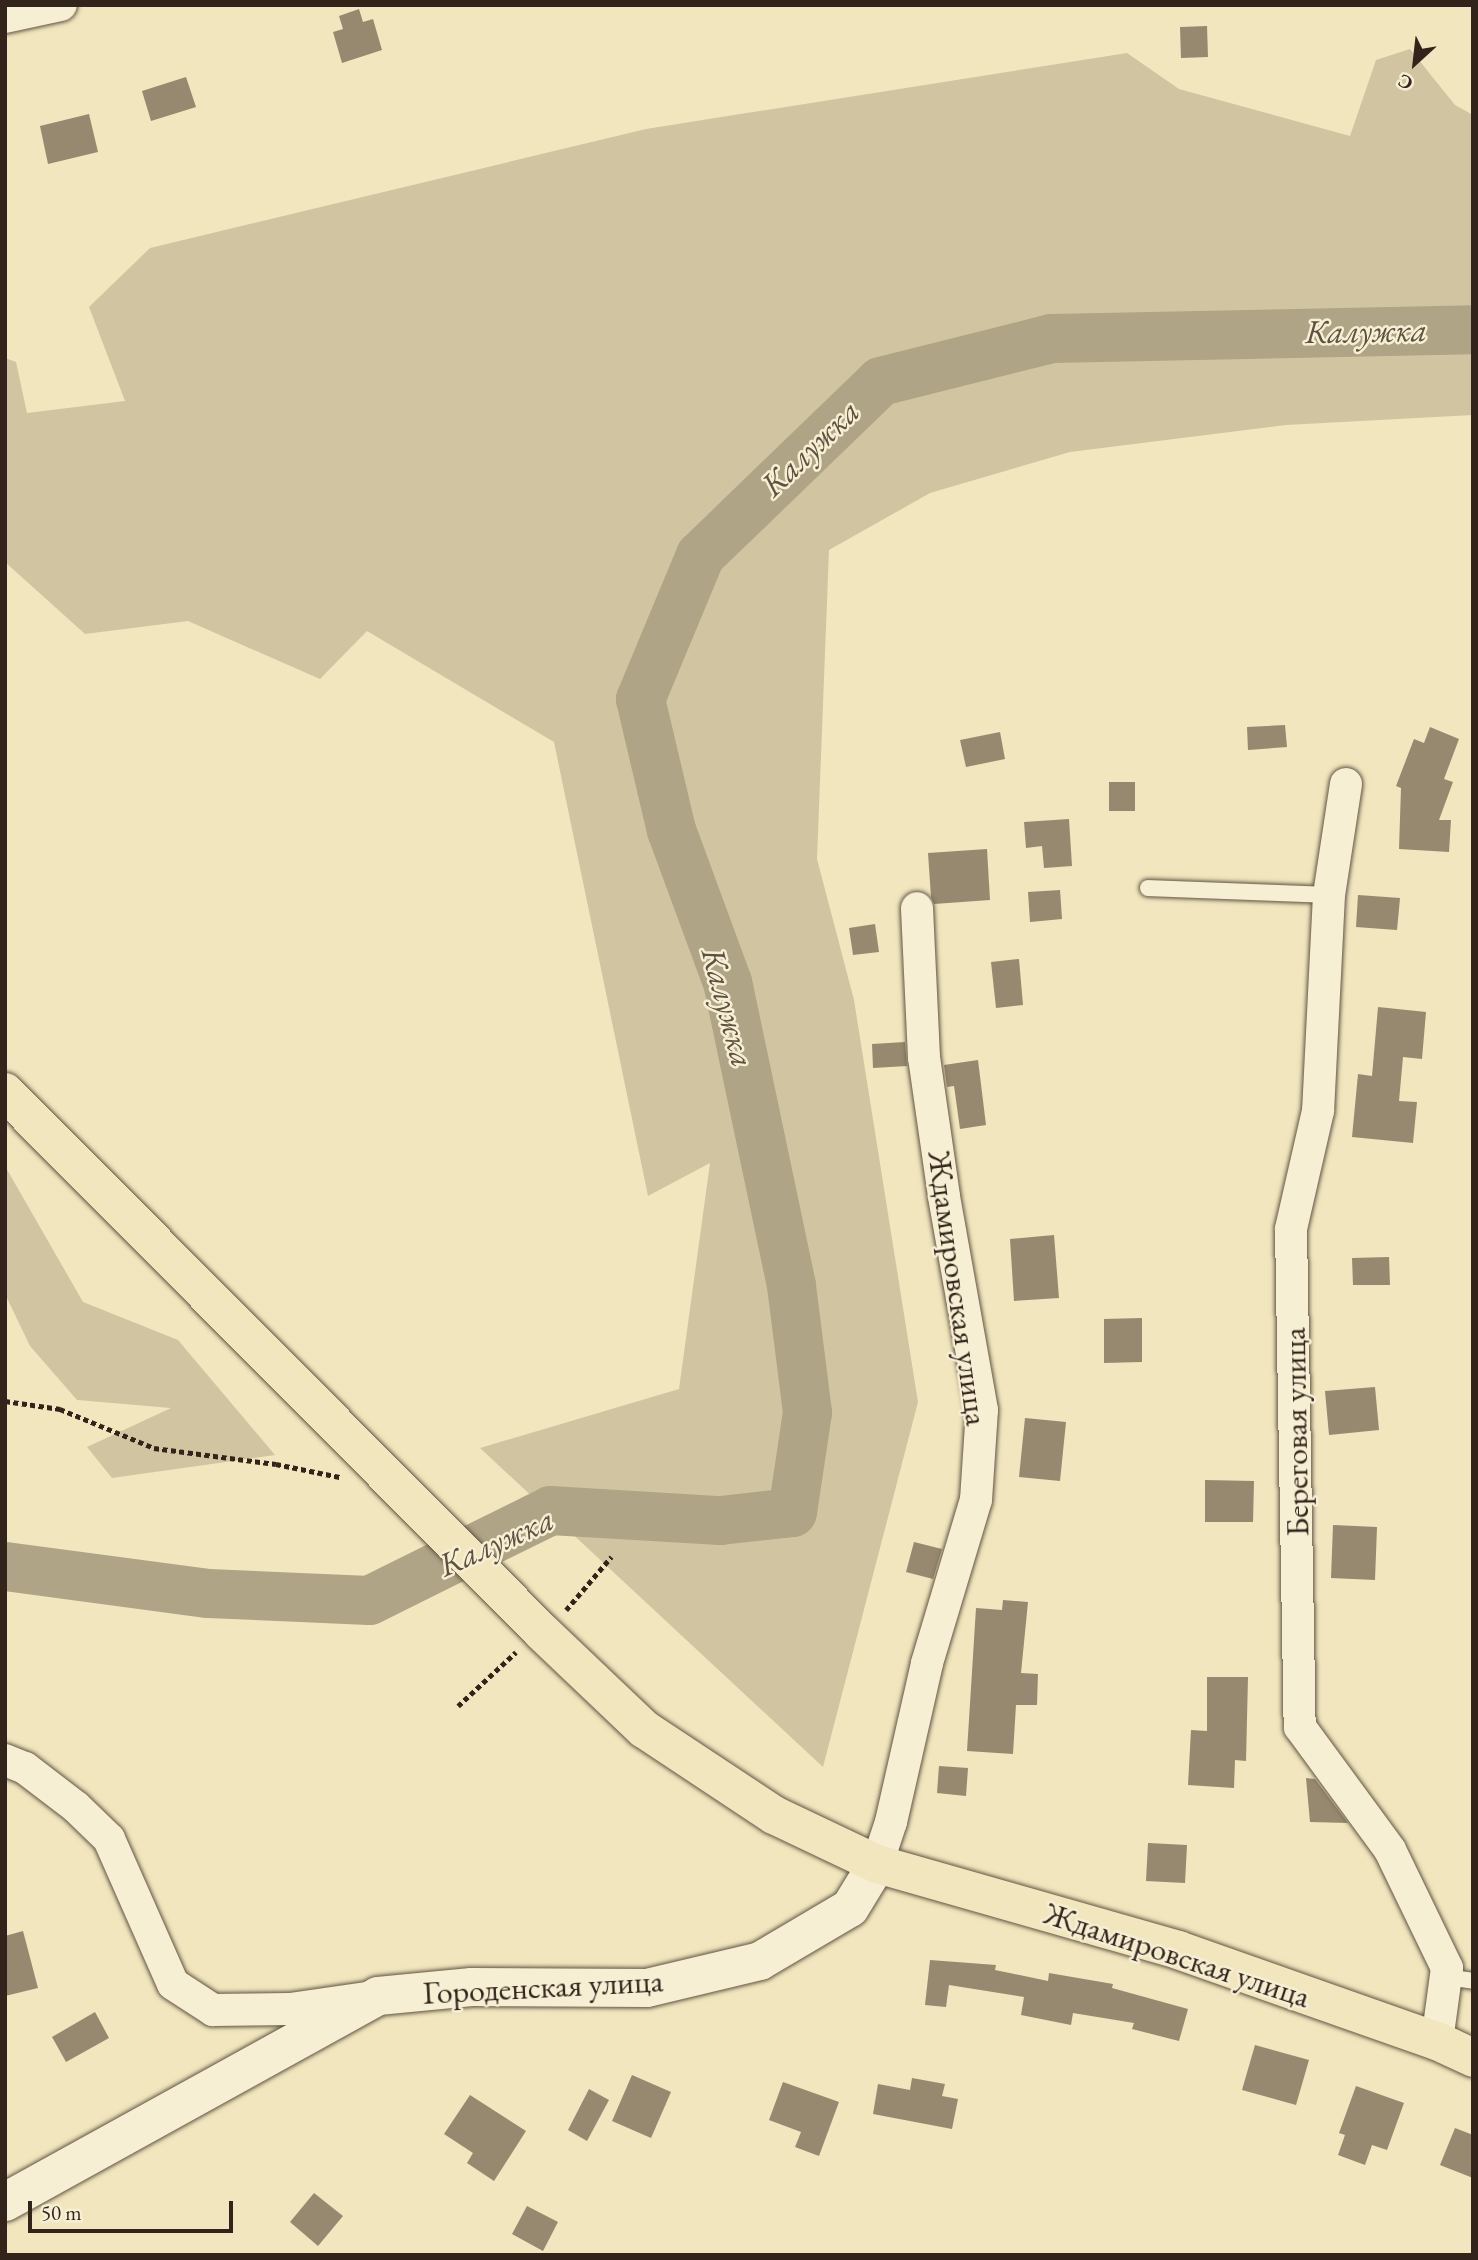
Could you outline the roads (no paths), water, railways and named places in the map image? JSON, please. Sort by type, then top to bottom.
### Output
[{"type":"main road","name":"Ждамировская улица","points":[[5,1092],[364,1474],[543,1630],[644,1729],[774,1815],[877,1864],[1178,1951],[1437,2041],[1473,2058]]},
{"type":"street","points":[[5,17],[61,5]]},
{"type":"street","name":"Береговая улица","points":[[1346,784],[1329,895],[1318,1111],[1291,1229],[1300,1727],[1390,1850],[1447,1968],[1459,1979],[1437,2041]]},
{"type":"street","name":"Ждамировская улица","points":[[877,1864],[891,1822],[927,1663],[976,1500],[982,1410],[944,1196],[924,1057],[917,908]]},
{"type":"street","name":"Городенская улица","points":[[5,1760],[25,1768],[76,1807],[108,1839],[173,1984],[213,2010],[290,2009],[378,1996],[472,1987],[647,1988],[760,1961],[850,1909],[877,1864]]},
{"type":"street","name":"Городенская улица","points":[[5,2202],[378,1996]]},
{"type":"lane","points":[[1148,888],[1329,895]]},
{"type":"waterway","name":"Калужка","points":[[5,1566],[208,1593],[369,1600],[550,1510],[720,1520],[792,1512],[807,1412],[791,1285],[727,982],[671,830],[640,699],[700,555],[880,381],[1051,338],[1473,329]]}]
